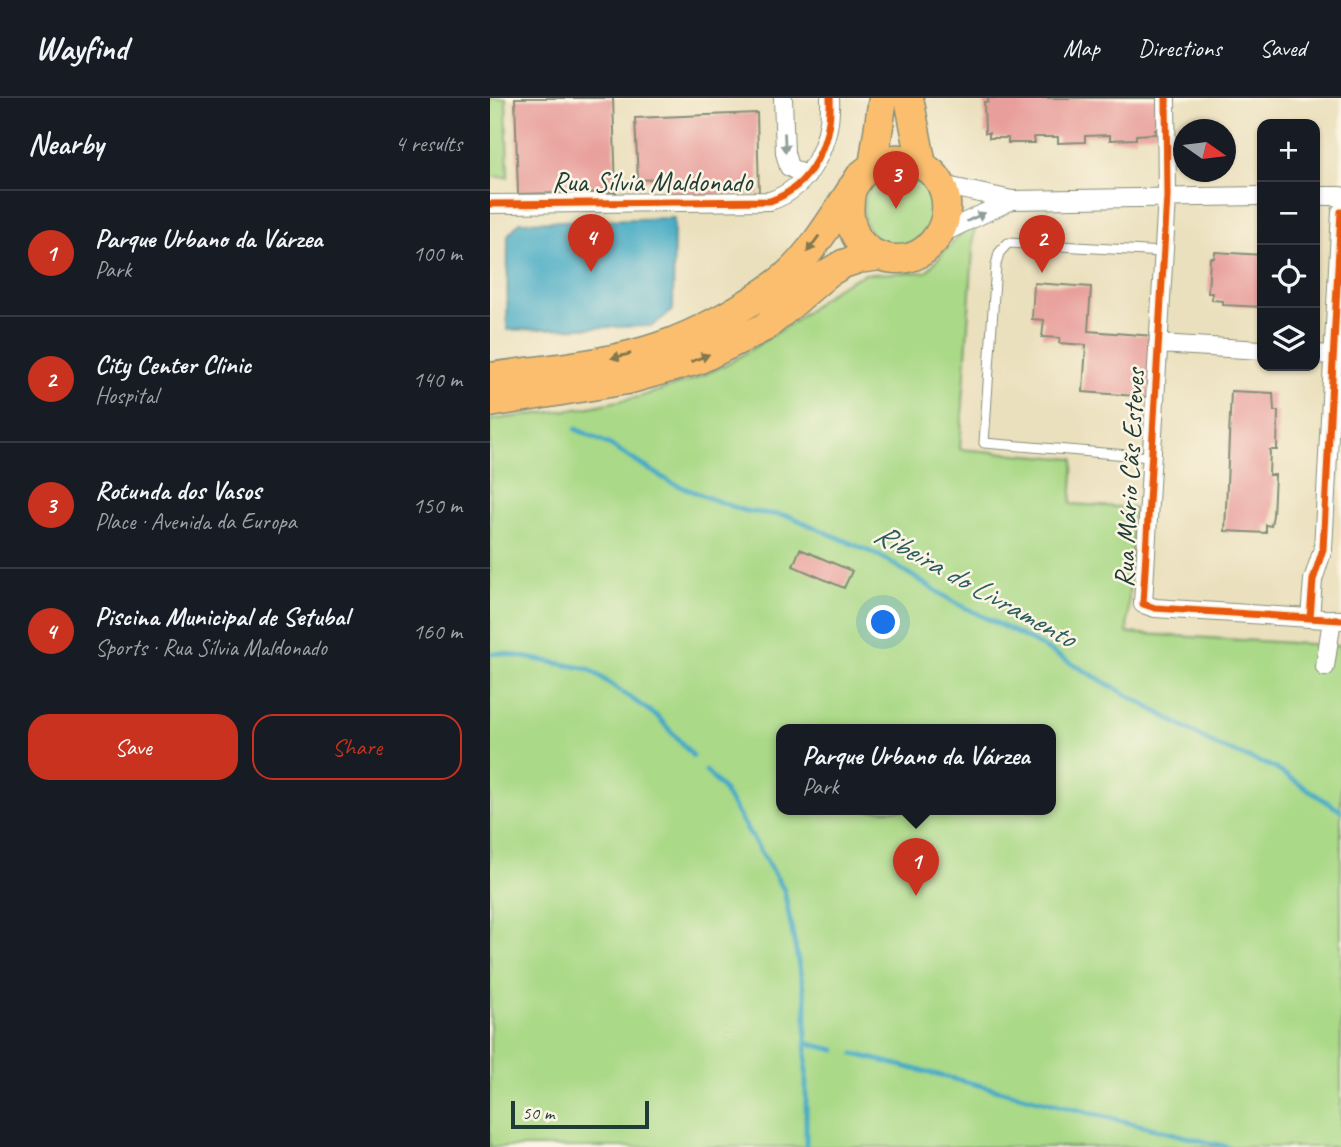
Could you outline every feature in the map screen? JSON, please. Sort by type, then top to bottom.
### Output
[{"type":"main road","points":[[873,166],[883,98]]},
{"type":"main road","points":[[909,98],[922,165]]},
{"type":"main road","points":[[490,377],[604,360],[658,347],[708,326],[781,280],[807,253],[861,175],[873,166],[890,159],[905,159],[922,165],[942,184],[947,208],[940,234],[926,250],[912,257],[897,259],[881,256],[843,264],[828,273],[765,327],[698,360],[627,380],[490,402]]},
{"type":"main road","points":[[852,188],[848,207],[850,224],[857,238],[881,256]]},
{"type":"street","name":"Rua Sílvia Maldonado","points":[[783,98],[789,167],[807,176]]},
{"type":"street","name":"Rua Sílvia Maldonado","points":[[490,204],[771,201],[786,196],[807,176],[822,148],[831,98]]},
{"type":"street","name":"Rua Mário Cãs Esteves","points":[[1166,98],[1167,197],[1143,604],[1155,608],[1336,620]]},
{"type":"street","points":[[942,184],[1013,200],[1257,197]]},
{"type":"street","points":[[1320,196],[1341,196]]},
{"type":"street","points":[[940,234],[1013,200]]},
{"type":"street","points":[[1310,618],[1313,580],[1323,549],[1341,212]]},
{"type":"street","points":[[1158,344],[1257,351]]},
{"type":"street","points":[[1320,354],[1334,355]]},
{"type":"street","points":[[1323,549],[1341,550]]},
{"type":"street","points":[[1325,667],[1336,620]]},
{"type":"lane","points":[[1151,457],[984,443],[996,265],[999,253],[1008,243],[1163,252]]},
{"type":"green space","points":[[490,98],[506,98],[508,177],[490,177]]},
{"type":"green space","points":[[905,175],[918,181],[927,190],[931,196],[931,224],[923,235],[912,243],[891,245],[873,235],[865,224],[863,203],[873,185],[884,177]]},
{"type":"green space","points":[[975,218],[960,449],[1074,459],[1071,504],[1134,508],[1127,633],[1341,646],[1341,1147],[490,1147],[490,420],[584,408],[639,397],[690,381],[728,364],[792,323],[836,288],[864,274],[926,272]]},
{"type":"water","points":[[674,218],[673,310],[652,326],[507,330],[508,235],[520,222]]},
{"type":"building","points":[[515,98],[613,98],[616,192],[518,194]]},
{"type":"building","points":[[988,98],[1160,98],[1161,130],[1155,130],[1155,134],[1136,135],[1136,139],[1110,140],[1110,135],[1085,136],[1085,142],[1058,143],[1058,137],[1034,137],[1035,143],[1008,143],[1008,138],[989,138],[989,133],[985,133],[984,102],[988,102]]},
{"type":"building","points":[[757,113],[759,194],[666,198],[665,179],[638,180],[635,118]]},
{"type":"building","points":[[1215,252],[1257,255],[1257,307],[1223,305],[1223,301],[1212,300],[1212,293],[1208,293],[1210,258],[1214,258]]},
{"type":"building","points":[[1034,283],[1091,287],[1088,331],[1154,336],[1149,397],[1083,392],[1086,345],[1059,343],[1060,338],[1042,337],[1044,320],[1032,319]]},
{"type":"building","points":[[1231,391],[1273,393],[1274,411],[1278,411],[1277,450],[1270,450],[1269,475],[1275,475],[1273,515],[1271,526],[1266,525],[1266,533],[1225,531]]},
{"type":"building","points":[[800,549],[852,571],[844,588],[793,566]]},
{"type":"waterway","name":"Ribeira do Livramento","points":[[576,429],[608,444],[670,482],[745,511],[789,516],[882,557],[954,602],[1034,642],[1217,746],[1273,767],[1341,811]]},
{"type":"waterway","points":[[490,654],[501,653],[589,669],[658,717],[693,756]]},
{"type":"waterway","points":[[706,771],[722,788],[784,890],[806,1002],[806,1147]]},
{"type":"waterway","points":[[806,1043],[835,1050]]},
{"type":"waterway","points":[[854,1054],[1227,1147]]},
{"type":"cycle path","points":[[490,204],[770,201],[785,194],[808,174],[823,146],[830,114],[830,98]]},
{"type":"cycle path","points":[[1166,98],[1167,197],[1143,604],[1155,608],[1341,620]]},
{"type":"cycle path","points":[[1310,618],[1313,580],[1323,549],[1341,212]]},
{"type":"place","name":"Rotunda dos Vasos","points":[[896,209]]},
{"type":"place","name":"Piscina Municipal de Setubal","points":[[591,272]]},
{"type":"place","name":"City Center Clinic","points":[[1042,273]]},
{"type":"place","name":"Parque Urbano da Várzea","points":[[916,896]]}]
